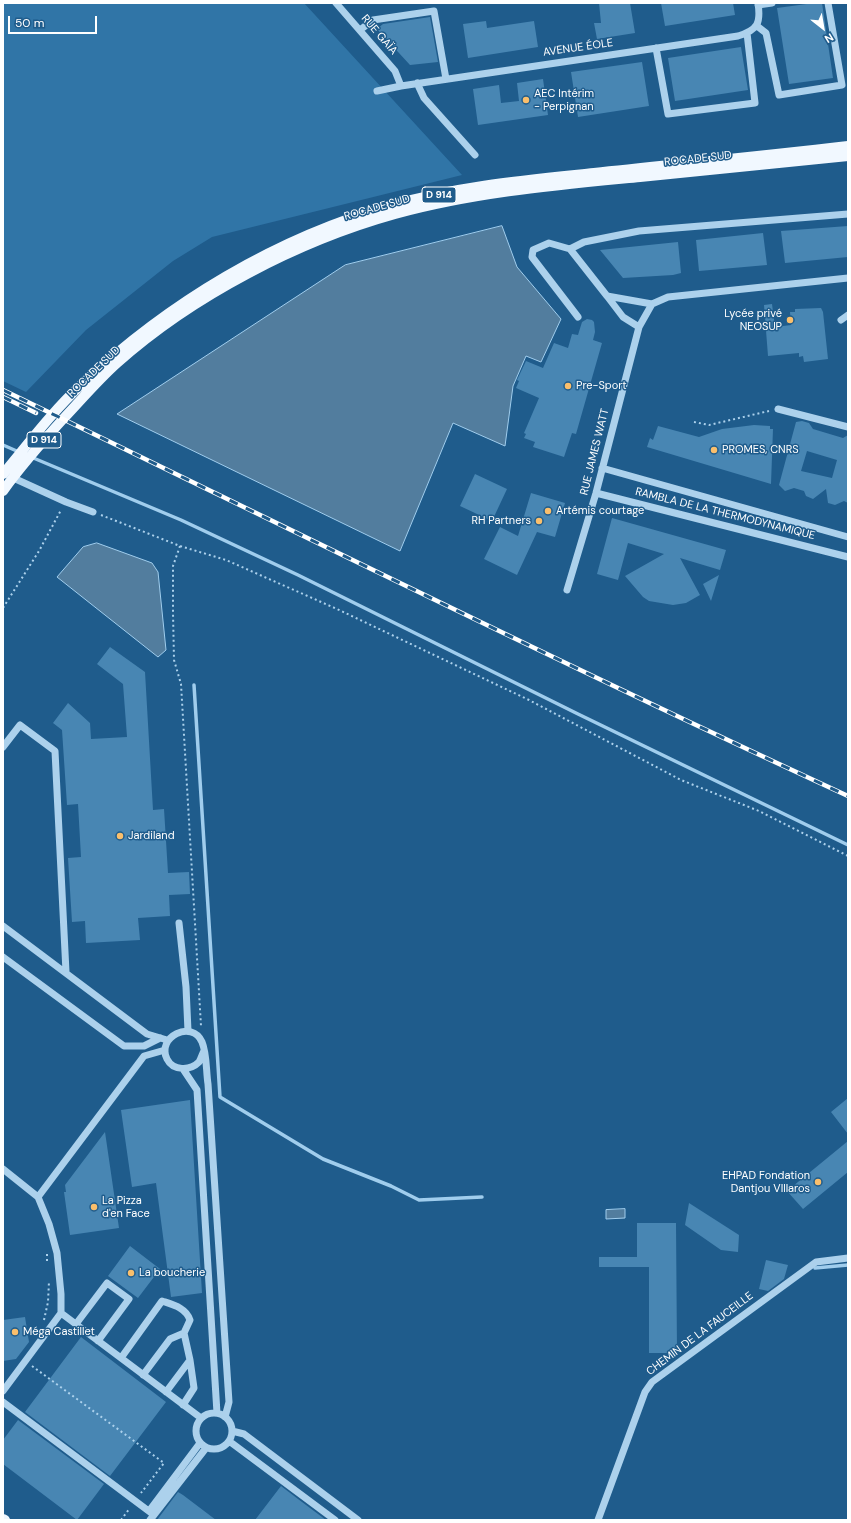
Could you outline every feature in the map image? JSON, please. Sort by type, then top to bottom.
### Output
[{"type":"main road","name":"ROCADE SUD","points":[[3,474],[39,430],[151,327],[200,292],[292,242],[343,220],[395,204],[474,187],[848,146]]},
{"type":"main road","name":"ROCADE SUD","points":[[4,490],[83,390],[155,333],[205,299],[303,247],[346,229],[397,214],[474,196],[569,184],[848,156]]},
{"type":"street","name":"RUE GAÏA","points":[[336,3],[395,71],[402,86]]},
{"type":"street","points":[[772,3],[758,4],[759,14],[757,26],[766,33],[779,96],[842,85],[828,3]]},
{"type":"street","points":[[360,30],[373,20],[434,11],[446,79]]},
{"type":"street","name":"AVENUE ÉOLE","points":[[377,91],[417,83],[747,33],[757,26]]},
{"type":"street","points":[[656,48],[668,114],[756,103],[747,33]]},
{"type":"street","points":[[417,83],[424,98],[475,155]]},
{"type":"street","points":[[570,249],[584,242],[639,231],[848,214]]},
{"type":"street","points":[[578,317],[532,256],[533,250],[549,243],[570,249],[623,317],[639,327]]},
{"type":"street","points":[[607,296],[652,304],[668,297],[848,278]]},
{"type":"street","name":"RUE JAMES WATT","points":[[567,590],[596,492],[639,327],[652,304]]},
{"type":"street","points":[[841,320],[848,315]]},
{"type":"street","points":[[778,409],[848,427]]},
{"type":"street","name":"RAMBLA DE LA THERMODYNAMIQUE","points":[[602,468],[848,537]]},
{"type":"street","points":[[3,474],[66,502],[93,512]]},
{"type":"street","name":"RAMBLA DE LA THERMODYNAMIQUE","points":[[596,492],[848,557]]},
{"type":"street","points":[[3,747],[20,725],[55,752],[66,972]]},
{"type":"street","points":[[179,923],[186,987],[188,1031]]},
{"type":"street","points":[[3,926],[147,1034],[167,1040]]},
{"type":"street","points":[[3,957],[124,1046],[144,1046],[160,1038]]},
{"type":"street","points":[[217,1413],[197,1090],[183,1069],[173,1065],[167,1059],[165,1050],[167,1040],[176,1032],[188,1031],[196,1035],[202,1042],[204,1051],[208,1084],[229,1402],[224,1416]]},
{"type":"street","points":[[38,1197],[144,1056],[165,1050]]},
{"type":"street","points":[[183,1069],[190,1067],[199,1061],[204,1051]]},
{"type":"street","points":[[3,1169],[38,1197],[49,1224],[57,1253],[62,1294],[61,1313],[3,1391]]},
{"type":"street","name":"CHEMIN DE LA FAUCEILLE","points":[[598,1520],[645,1392],[652,1382],[816,1262],[848,1258]]},
{"type":"street","points":[[76,1324],[107,1283],[129,1299],[98,1341]]},
{"type":"street","points":[[121,1358],[162,1301],[181,1308],[188,1314],[190,1320],[184,1333],[194,1388],[183,1405]]},
{"type":"street","points":[[61,1313],[201,1418]]},
{"type":"street","points":[[143,1375],[170,1339],[184,1333]]},
{"type":"street","points":[[166,1392],[190,1360]]},
{"type":"street","points":[[3,1402],[135,1501],[151,1516]]},
{"type":"street","points":[[217,1413],[224,1416],[230,1423],[232,1431],[229,1441],[219,1449],[206,1448],[200,1443],[196,1430],[201,1418],[208,1414],[217,1413]]},
{"type":"street","points":[[232,1431],[244,1434],[358,1520]]},
{"type":"street","points":[[229,1441],[335,1520]]},
{"type":"street","points":[[151,1516],[200,1443]]},
{"type":"street","points":[[151,1516],[206,1448]]},
{"type":"path","points":[[694,422],[709,424],[778,409]]},
{"type":"path","points":[[3,608],[39,551],[66,502]]},
{"type":"path","points":[[93,512],[180,546],[226,560],[337,609],[529,700],[681,780],[759,811],[848,856]]},
{"type":"path","points":[[180,546],[172,566],[174,660],[181,684],[202,1042]]},
{"type":"path","points":[[48,1269],[46,1254],[57,1253]]},
{"type":"path","points":[[43,1325],[48,1302],[50,1277]]},
{"type":"path","points":[[26,1361],[164,1463],[121,1520]]},
{"type":"shaded area","points":[[3,3],[304,3],[462,175],[212,237],[173,261],[86,330],[26,392],[3,381]]},
{"type":"shaded area","points":[[502,226],[517,267],[561,319],[541,362],[526,356],[513,386],[505,446],[453,423],[400,551],[117,414],[345,265]]},
{"type":"shaded area","points":[[97,543],[152,563],[158,572],[166,650],[158,657],[57,577],[83,547]]},
{"type":"shaded area","points":[[625,1209],[625,1218],[606,1219],[606,1210]]},
{"type":"building","points":[[599,3],[630,3],[635,33],[597,39],[594,23],[601,23]]},
{"type":"building","points":[[661,3],[733,3],[735,15],[665,26]]},
{"type":"building","points":[[822,3],[833,78],[789,84],[777,8]]},
{"type":"building","points":[[430,17],[438,62],[410,65],[377,29],[383,24]]},
{"type":"building","points":[[486,21],[487,28],[534,21],[538,47],[468,58],[463,24]]},
{"type":"building","points":[[741,47],[748,90],[675,101],[668,58]]},
{"type":"building","points":[[642,62],[649,106],[578,117],[571,72]]},
{"type":"building","points":[[543,79],[548,115],[478,125],[473,89],[499,85],[501,103],[519,101],[517,83]]},
{"type":"building","points":[[848,226],[848,257],[785,263],[781,231]]},
{"type":"building","points":[[763,233],[767,265],[699,271],[696,240]]},
{"type":"building","points":[[678,242],[681,273],[673,275],[623,278],[600,250]]},
{"type":"building","points":[[772,304],[775,327],[791,325],[790,312],[795,312],[795,309],[821,308],[823,312],[828,359],[804,362],[803,356],[799,357],[799,353],[768,356],[764,305]]},
{"type":"building","points":[[587,319],[594,322],[595,332],[593,340],[602,343],[576,434],[572,433],[564,457],[533,447],[535,442],[524,438],[526,434],[524,433],[539,398],[516,388],[519,381],[517,380],[526,361],[543,368],[554,343],[568,348],[572,334],[578,335],[582,322]]},
{"type":"building","points":[[802,421],[809,423],[813,429],[843,438],[848,435],[848,503],[844,501],[835,505],[828,503],[826,489],[813,499],[806,496],[804,491],[794,488],[785,491],[779,485],[796,422]],"holes":[[[807,451],[837,460],[832,478],[801,471]]]},
{"type":"building","name":"PROMES, CNRS","points":[[754,425],[770,426],[770,429],[773,429],[771,484],[647,447],[650,438],[653,440],[658,426],[699,437],[722,429]]},
{"type":"building","points":[[475,474],[507,489],[492,521],[460,506]]},
{"type":"building","points":[[531,493],[565,503],[555,537],[537,532],[517,575],[484,559],[500,527],[518,536]]},
{"type":"building","points":[[612,518],[726,550],[720,570],[680,558],[700,595],[686,603],[673,605],[649,601],[643,597],[625,576],[664,554],[628,543],[618,580],[597,574]]},
{"type":"building","points":[[719,575],[711,601],[703,584]]},
{"type":"building","points":[[110,647],[145,672],[153,810],[164,809],[168,873],[189,872],[190,894],[169,895],[170,916],[138,918],[140,940],[86,943],[85,921],[72,922],[68,858],[81,857],[78,804],[67,805],[62,730],[53,723],[68,703],[90,723],[91,739],[127,737],[123,684],[97,664]]},
{"type":"building","points":[[848,1098],[848,1134],[831,1112]]},
{"type":"building","points":[[190,1100],[202,1293],[171,1297],[156,1183],[132,1187],[121,1110]]},
{"type":"building","points":[[105,1132],[119,1228],[70,1235],[64,1192],[66,1192],[65,1185]]},
{"type":"building","name":"EHPAD Fondation Dantjou VIllaros","points":[[848,1141],[848,1172],[803,1209],[787,1191]]},
{"type":"building","points":[[689,1203],[739,1235],[738,1252],[721,1250],[685,1225]]},
{"type":"building","points":[[637,1223],[676,1223],[677,1353],[649,1353],[649,1267],[599,1267],[599,1257],[637,1257]]},
{"type":"building","name":"La boucherie","points":[[130,1246],[160,1269],[138,1298],[108,1276]]},
{"type":"building","points":[[766,1260],[788,1265],[784,1279],[768,1291],[759,1289]]},
{"type":"building","name":"Méga Castillet","points":[[25,1317],[29,1342],[16,1359],[3,1361],[3,1320]]},
{"type":"building","points":[[81,1337],[166,1402],[110,1476],[25,1412]]},
{"type":"building","points":[[18,1420],[104,1484],[77,1520],[3,1464],[3,1440]]},
{"type":"building","points":[[281,1486],[298,1499],[326,1520],[255,1520]]},
{"type":"building","points":[[178,1492],[183,1495],[216,1520],[157,1520]]},
{"type":"waterway","points":[[3,445],[19,452]]},
{"type":"waterway","points":[[31,457],[181,520],[298,575],[578,714],[848,845]]},
{"type":"waterway","points":[[194,685],[220,1097],[323,1159],[391,1186],[419,1200],[482,1197]]},
{"type":"waterway","points":[[815,1268],[848,1265]]},
{"type":"railway","points":[[3,390],[530,646],[848,796]]},
{"type":"railway","points":[[3,397],[36,413]]},
{"type":"place","name":"AEC Intérim - Perpignan","points":[[526,100]]},
{"type":"place","name":"Lycée privé NEOSUP","points":[[790,320]]},
{"type":"place","name":"Pre-Sport","points":[[568,386]]},
{"type":"place","name":"PROMES, CNRS","points":[[714,450]]},
{"type":"place","name":"Artémis courtage","points":[[548,511]]},
{"type":"place","name":"RH Partners","points":[[539,521]]},
{"type":"place","name":"Jardiland","points":[[120,836]]},
{"type":"place","name":"EHPAD Fondation Dantjou VIllaros","points":[[818,1182]]},
{"type":"place","name":"La Pizza d'en Face","points":[[94,1207]]},
{"type":"place","name":"La boucherie","points":[[131,1273]]},
{"type":"place","name":"Méga Castillet","points":[[15,1332]]}]
